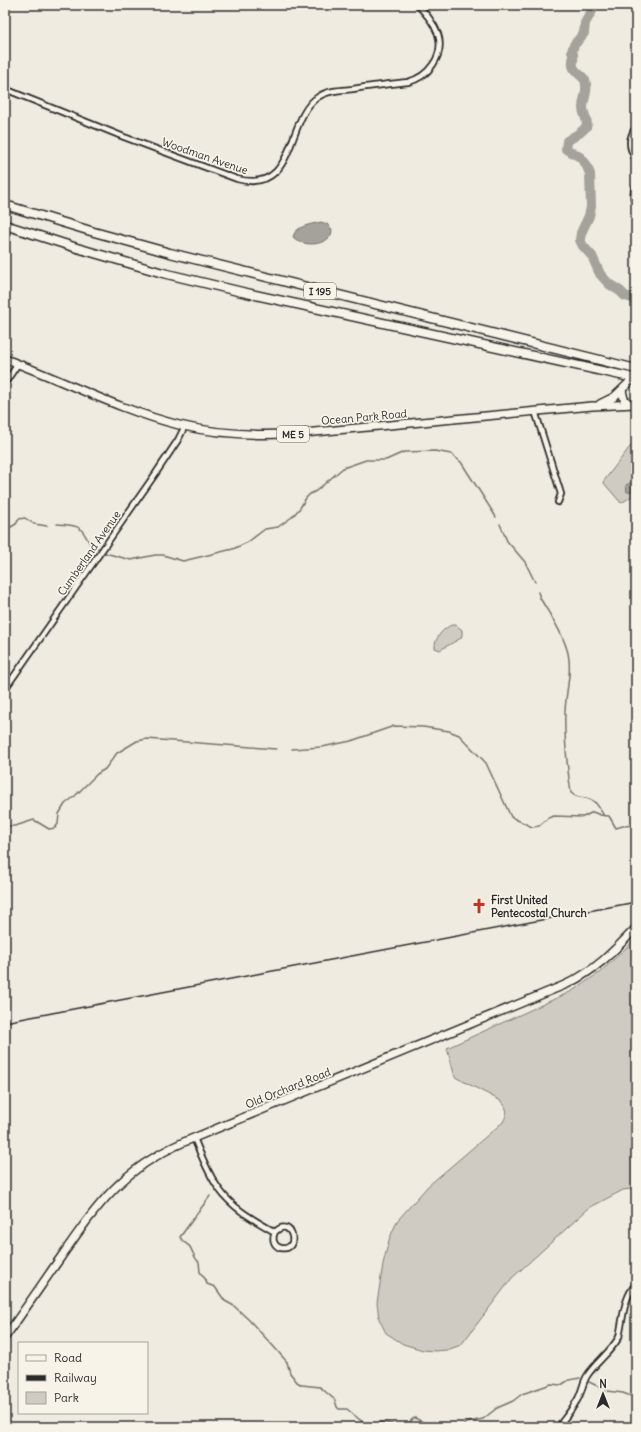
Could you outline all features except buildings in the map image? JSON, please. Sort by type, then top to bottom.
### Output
[{"type":"highway","name":"I 195","points":[[5,205],[170,253],[636,369]]},
{"type":"highway","name":"I 195","points":[[5,226],[156,271],[228,289],[635,378]]},
{"type":"street","name":"Woodman Avenue","points":[[5,88],[124,136],[237,179],[257,181],[271,175],[281,165],[288,153],[306,110],[311,102],[319,96],[333,91],[408,82],[418,78],[429,70],[435,62],[438,53],[439,37],[431,21],[418,5]]},
{"type":"street","points":[[636,127],[630,138],[629,145],[636,159]]},
{"type":"street","points":[[636,186],[633,193],[633,200],[636,205]]},
{"type":"street","name":"Ocean Park Road","points":[[5,359],[135,410],[185,426],[227,433],[275,435],[592,406],[632,404]]},
{"type":"street","points":[[5,383],[18,364]]},
{"type":"street","name":"Ocean Park Road","points":[[592,406],[606,402],[635,378]]},
{"type":"street","points":[[622,390],[624,399],[632,404]]},
{"type":"street","points":[[535,411],[561,494],[558,502]]},
{"type":"street","name":"Cumberland Avenue","points":[[5,689],[156,473],[178,440],[185,426]]},
{"type":"street","name":"Old Orchard Road","points":[[5,1338],[89,1216],[108,1194],[145,1162],[174,1146],[567,984],[584,975],[601,963],[636,928]]},
{"type":"street","points":[[194,1138],[208,1170],[219,1189],[240,1210],[275,1232]]},
{"type":"street","points":[[280,1228],[289,1230],[293,1236],[290,1245],[285,1248],[281,1248],[276,1244],[273,1238],[275,1232],[280,1228]]},
{"type":"street","points":[[558,1427],[576,1402],[587,1377],[612,1349],[617,1341],[627,1298],[636,1284]]},
{"type":"green space","points":[[636,439],[636,494],[621,503],[603,482]]},
{"type":"green space","points":[[452,625],[456,625],[462,630],[461,638],[440,650],[435,648],[436,641],[440,634]]},
{"type":"green space","points":[[636,939],[636,1188],[623,1190],[589,1208],[512,1278],[461,1345],[447,1350],[435,1351],[423,1350],[403,1344],[386,1333],[379,1319],[377,1303],[383,1264],[389,1240],[397,1221],[428,1186],[503,1122],[506,1116],[505,1106],[501,1101],[455,1077],[447,1048],[572,991],[599,973]]},
{"type":"shaded area","points":[[321,222],[327,224],[332,230],[331,236],[323,242],[307,244],[293,237],[294,233],[300,228]]},
{"type":"shaded area","points":[[636,480],[636,486],[631,492],[627,492],[626,485]]},
{"type":"waterway","points":[[593,5],[592,11],[585,23],[584,33],[574,45],[572,51],[573,66],[584,78],[586,84],[583,110],[587,124],[581,132],[567,141],[566,149],[580,157],[586,164],[590,174],[591,207],[589,216],[581,233],[580,240],[592,256],[600,274],[609,284],[625,296],[636,299]]},
{"type":"waterway","points":[[105,553],[131,560],[155,555],[163,555],[183,561],[233,549],[248,542],[265,529],[278,527],[292,517],[310,494],[316,491],[343,468],[366,460],[386,460],[404,452],[435,451],[451,454],[461,462],[496,517]]},
{"type":"waterway","points":[[5,518],[11,527],[16,524],[19,519],[25,518],[34,524],[47,526]]},
{"type":"waterway","points":[[57,524],[71,525],[79,528],[91,544],[98,548]]},
{"type":"waterway","points":[[500,524],[507,541],[525,562],[535,582]]},
{"type":"waterway","points":[[538,592],[540,598],[560,631],[568,653],[569,667],[565,711],[565,731],[571,793],[576,796],[592,800],[604,816]]},
{"type":"waterway","points":[[292,749],[322,747],[351,741],[394,726],[423,727],[449,731],[459,735],[486,763],[511,817],[532,827],[539,826],[548,818],[554,816],[583,817],[593,812],[600,815],[609,816],[616,828],[636,825]]},
{"type":"waterway","points":[[5,826],[15,826],[34,820],[49,829],[55,828],[58,824],[59,814],[65,804],[97,774],[105,769],[117,753],[137,741],[147,739],[276,749]]},
{"type":"waterway","points":[[210,1196],[180,1237],[190,1247],[199,1262],[200,1272],[207,1284],[215,1287],[225,1301],[234,1306],[249,1320],[274,1347],[287,1362],[290,1373],[297,1382],[302,1385],[320,1387],[335,1400],[339,1409],[347,1409],[360,1420],[369,1425],[375,1425],[382,1422],[405,1427],[415,1418],[432,1427]]},
{"type":"waterway","points":[[458,1427],[469,1422],[483,1419],[497,1408],[513,1401],[522,1394],[551,1384],[561,1385],[569,1380],[580,1378]]},
{"type":"waterway","points":[[589,1382],[608,1391],[623,1393],[636,1398]]},
{"type":"railway","points":[[5,1022],[636,902]]},
{"type":"place","name":"First United Pentecostal Church","points":[[479,906]]}]
